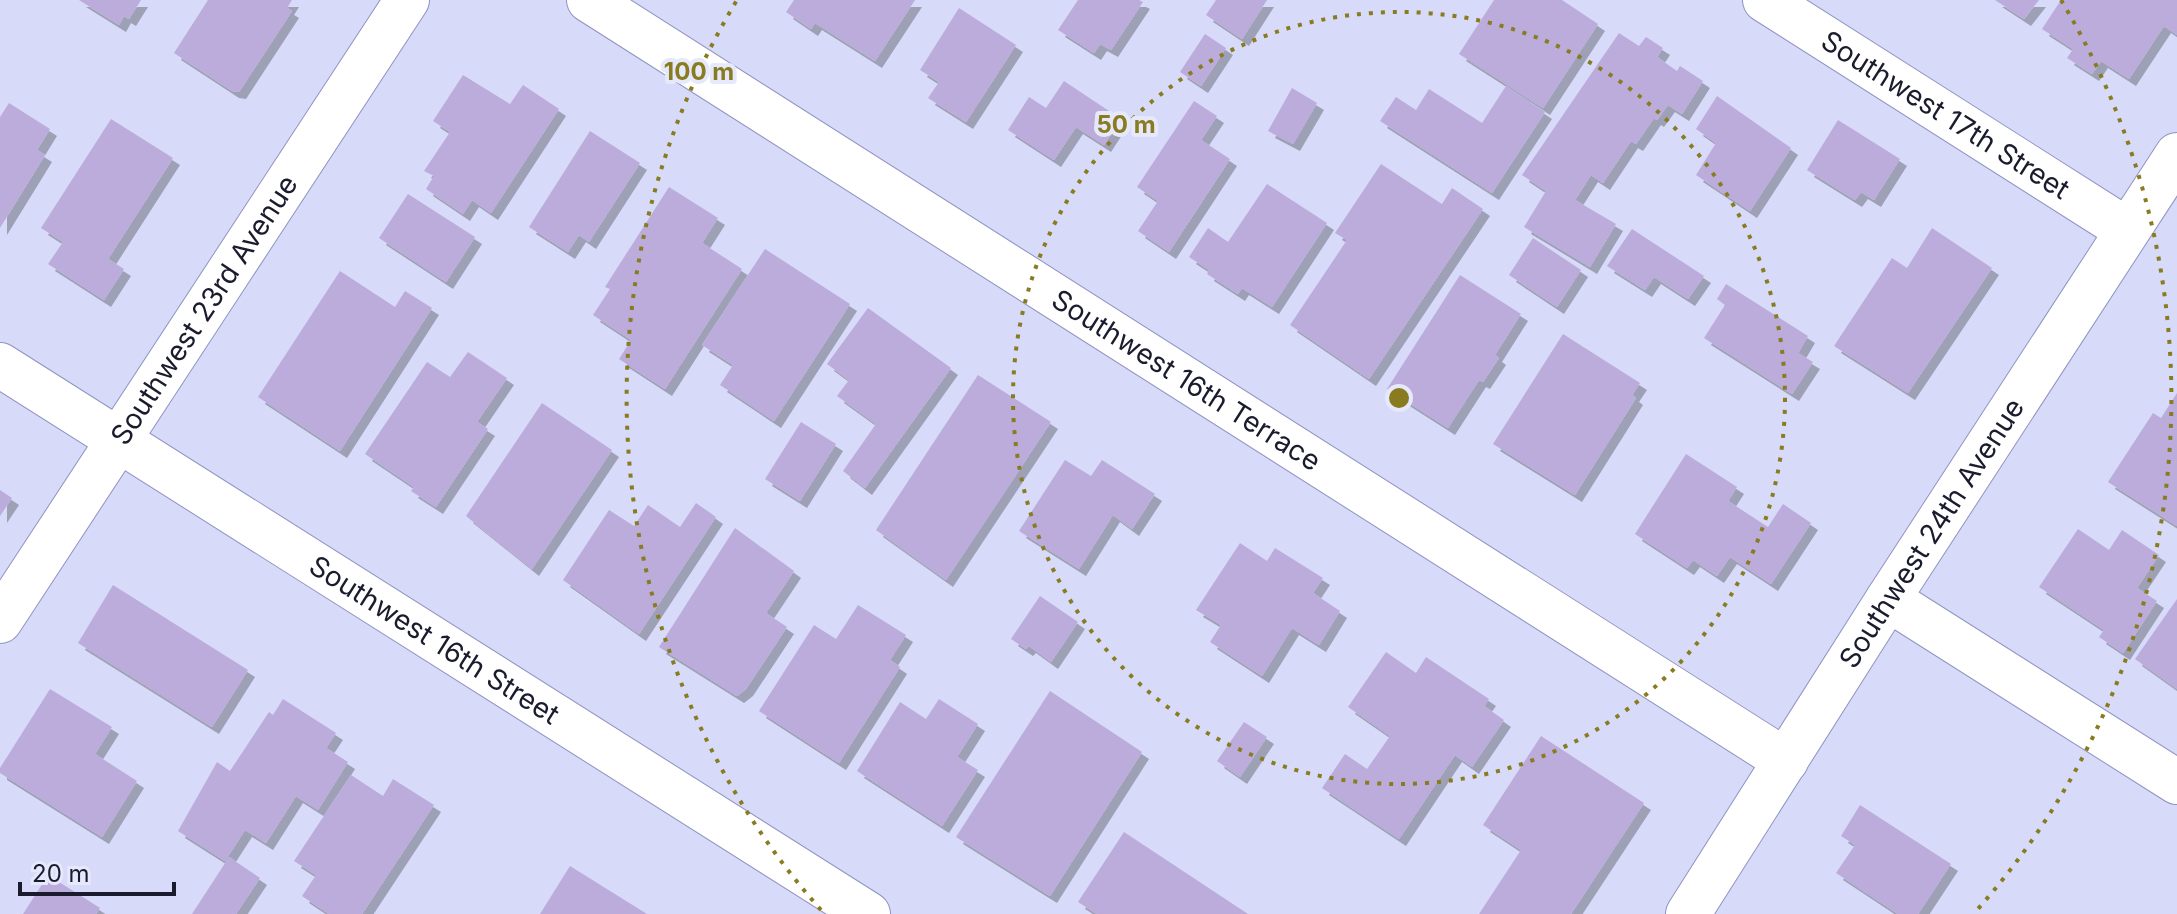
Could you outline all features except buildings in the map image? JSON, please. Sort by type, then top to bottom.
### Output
[{"type":"street","name":"Southwest 23rd Avenue","points":[[0,621],[407,0]]},
{"type":"street","name":"Southwest 16th Terrace","points":[[589,0],[1786,761]]},
{"type":"street","name":"Southwest 17th Street","points":[[1765,0],[2127,230]]},
{"type":"street","name":"Southwest 24th Avenue","points":[[1688,914],[1888,599],[2177,155]]},
{"type":"street","name":"Southwest 16th Street","points":[[0,365],[868,914]]},
{"type":"street","points":[[1888,599],[2177,782]]}]
